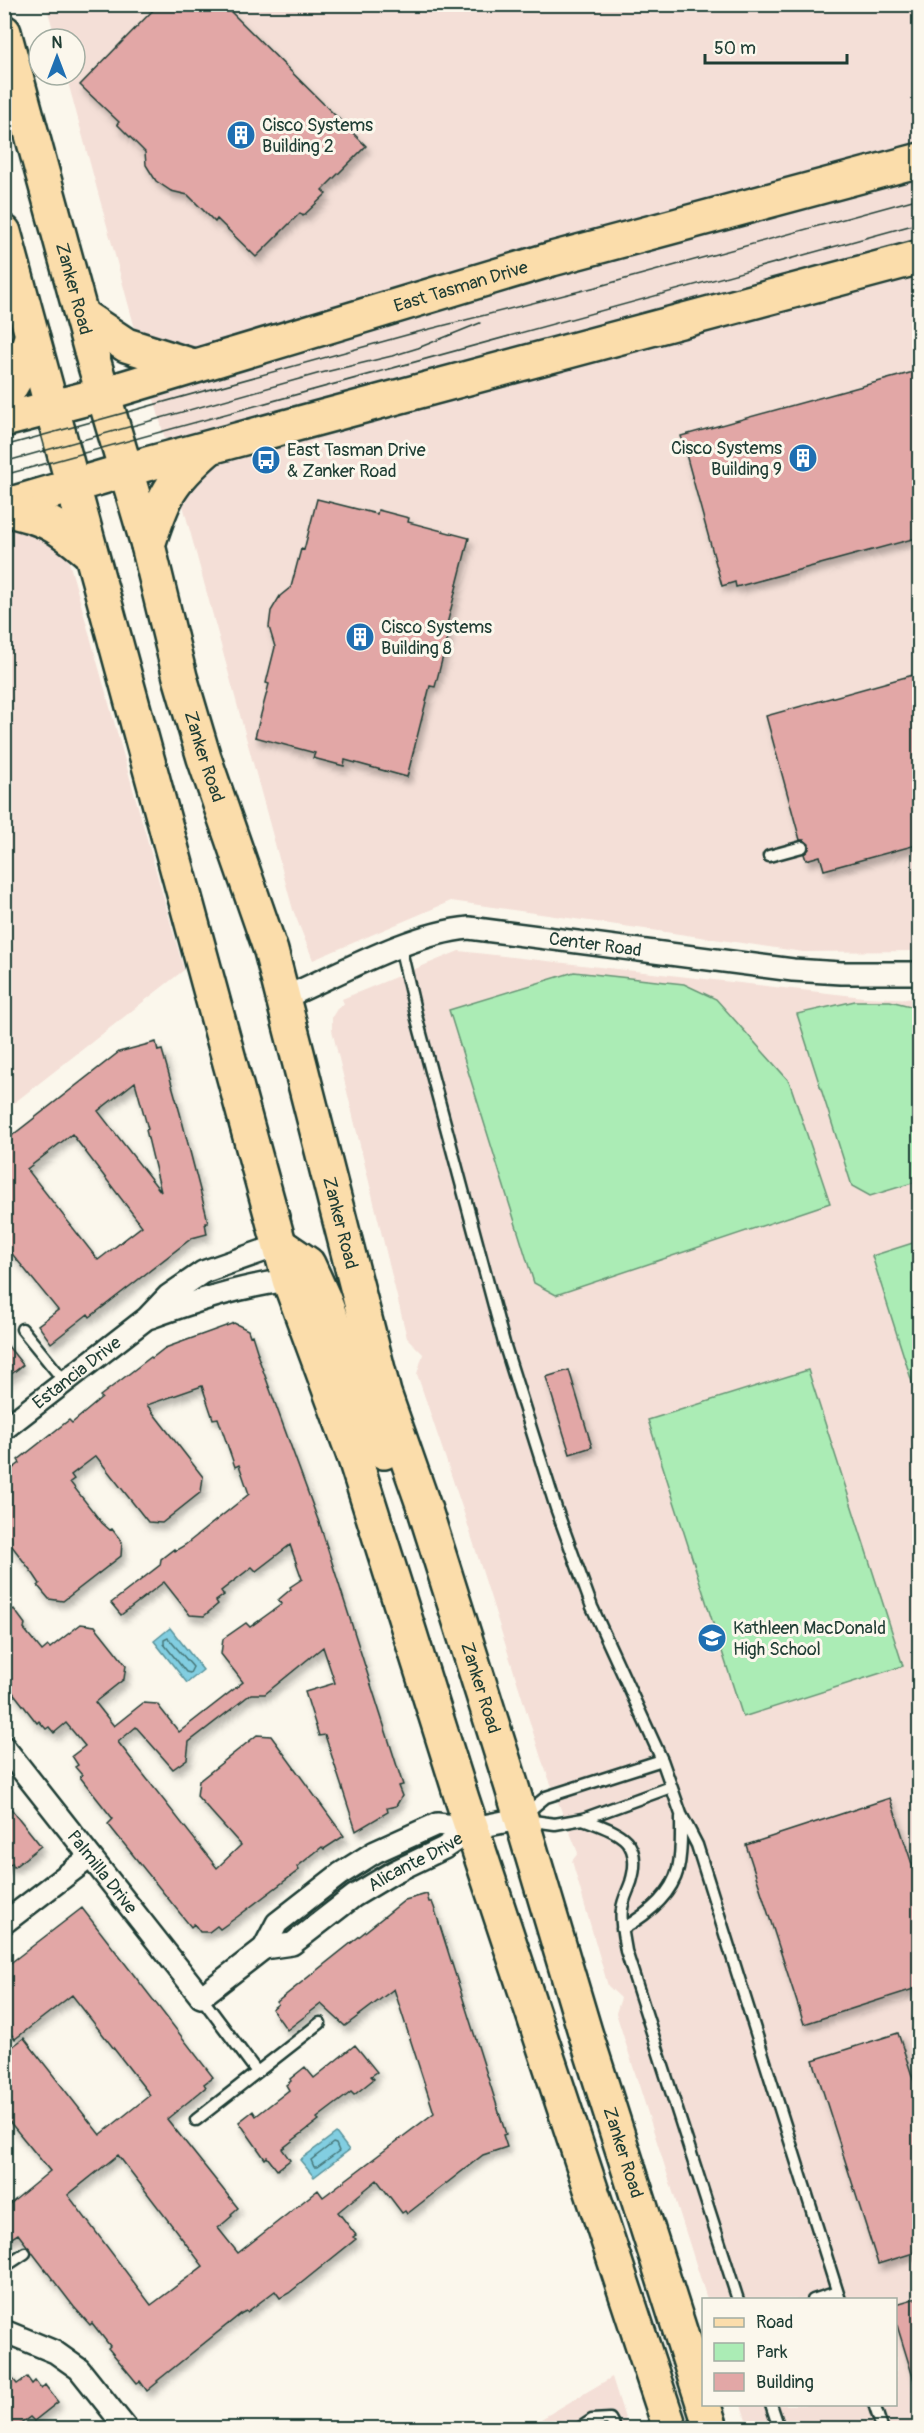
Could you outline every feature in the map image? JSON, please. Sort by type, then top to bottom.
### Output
[{"type":"main road","name":"Zanker Road","points":[[4,32],[103,394],[148,545],[180,677],[200,746],[271,951],[373,1353],[398,1436],[424,1507],[511,1784],[519,1819],[587,2038],[702,2400]]},
{"type":"main road","name":"East Tasman Drive","points":[[4,420],[103,394],[552,259],[920,160]]},
{"type":"main road","points":[[4,232],[289,1280],[355,1459],[473,1828],[670,2428]]},
{"type":"main road","points":[[4,508],[126,470],[920,257]]},
{"type":"main road","points":[[81,315],[126,345],[193,366]]},
{"type":"main road","points":[[4,398],[18,374],[32,335]]},
{"type":"main road","points":[[148,545],[166,494],[184,470],[211,447]]},
{"type":"main road","points":[[4,508],[40,517],[53,524],[91,554]]},
{"type":"main road","points":[[280,1245],[308,1264],[323,1297],[378,1443],[424,1507]]},
{"type":"main road","name":"Zanker Road","points":[[704,2406],[711,2428]]},
{"type":"street","name":"Center Road","points":[[284,998],[400,946],[437,933],[469,928],[793,970],[841,973],[920,973]]},
{"type":"street","name":"Estancia Drive","points":[[4,1429],[147,1318],[168,1296],[202,1272],[280,1245]]},
{"type":"street","name":"Estancia Drive","points":[[147,1318],[205,1298],[262,1283],[289,1280]]},
{"type":"street","name":"Palmilla Drive","points":[[4,1747],[201,1997]]},
{"type":"street","points":[[473,1828],[519,1819]]},
{"type":"street","name":"Alicante Drive","points":[[201,1997],[264,1948],[292,1944],[354,1896],[394,1872],[444,1848],[473,1828]]},
{"type":"street","points":[[4,1923],[90,1857]]},
{"type":"street","points":[[4,2331],[55,2352],[79,2369],[126,2428]]},
{"type":"lane","points":[[769,856],[802,847]]},
{"type":"lane","points":[[400,946],[409,990],[504,1343],[549,1485],[592,1607],[662,1760],[681,1814],[698,1845],[839,2296]]},
{"type":"lane","points":[[22,1329],[65,1382]]},
{"type":"lane","points":[[519,1819],[546,1797],[662,1760]]},
{"type":"lane","points":[[519,1819],[555,1824],[583,1819],[671,1787]]},
{"type":"lane","points":[[622,1929],[642,1917],[663,1896],[678,1871],[681,1853],[681,1814]]},
{"type":"lane","points":[[583,1819],[619,1834],[625,1838],[633,1850],[636,1863],[622,1909],[622,1929],[626,1951],[737,2298]]},
{"type":"lane","points":[[201,1997],[257,2072]]},
{"type":"lane","points":[[196,2120],[320,2023]]},
{"type":"lane","points":[[4,2267],[26,2253]]},
{"type":"lane","points":[[772,2406],[778,2428]]},
{"type":"lane","points":[[875,2406],[882,2428]]},
{"type":"lane","points":[[580,2428],[591,2420],[610,2419],[615,2428]]},
{"type":"shaded area","points":[[46,5],[919,5],[919,951],[803,952],[451,901],[313,960],[293,910],[69,87],[87,87],[87,27],[52,27]]},
{"type":"shaded area","points":[[55,512],[184,970],[5,1110],[5,528]]},
{"type":"shaded area","name":"Kathleen MacDonald High School","points":[[459,951],[863,997],[919,999],[919,2428],[749,2428],[741,2406],[897,2406],[897,2298],[707,2298],[616,2013],[621,1998],[608,1986],[572,1861],[578,1853],[542,1761],[465,1516],[417,1374],[423,1354],[407,1338],[332,1030],[332,1017],[344,1004],[342,999]]},
{"type":"shaded area","points":[[612,2377],[628,2428],[526,2428]]},
{"type":"green space","points":[[574,972],[684,984],[716,999],[789,1081],[830,1203],[556,1295],[534,1283],[449,1010]]},
{"type":"green space","points":[[855,1001],[890,1001],[919,1008],[919,1181],[870,1196],[852,1186],[797,1014]]},
{"type":"green space","points":[[920,1241],[919,1404],[872,1256]]},
{"type":"green space","points":[[808,1370],[903,1666],[743,1717],[648,1420]]},
{"type":"water","points":[[170,1628],[203,1670],[187,1683],[154,1641]]},
{"type":"water","points":[[336,2133],[349,2150],[314,2177],[300,2160]]},
{"type":"building","name":"Cisco Systems Building 2","points":[[159,4],[223,4],[366,146],[322,190],[326,194],[303,216],[300,213],[256,257],[217,219],[215,222],[188,195],[171,191],[156,181],[146,165],[145,152],[117,124],[119,122],[82,87],[87,87],[87,78]]},
{"type":"building","name":"Cisco Systems Building 9","points":[[917,371],[920,379],[920,537],[736,587],[735,582],[722,586],[681,436]]},
{"type":"building","name":"Cisco Systems Building 8","points":[[317,499],[377,514],[378,510],[409,518],[408,522],[469,538],[445,632],[449,633],[435,687],[430,686],[407,777],[345,760],[344,766],[313,758],[315,753],[255,737],[269,684],[266,683],[275,647],[269,627],[271,611],[280,596],[291,587],[301,549],[304,550]]},
{"type":"building","points":[[920,673],[920,844],[824,870],[820,856],[806,860],[804,854],[809,849],[809,844],[800,840],[766,716]]},
{"type":"building","points":[[156,1042],[158,1051],[162,1050],[206,1213],[207,1234],[192,1238],[90,1317],[88,1314],[51,1343],[38,1325],[58,1310],[4,1244],[4,1146],[11,1141],[9,1138],[119,1052]],"holes":[[[135,1082],[148,1129],[146,1130],[161,1192],[98,1111]],[[72,1134],[142,1226],[98,1260],[27,1169]]]},
{"type":"building","points":[[234,1323],[248,1330],[250,1336],[252,1335],[321,1528],[403,1785],[398,1786],[402,1796],[396,1806],[387,1808],[388,1812],[356,1831],[325,1735],[319,1736],[305,1692],[335,1683],[323,1647],[265,1694],[251,1694],[189,1742],[187,1759],[173,1769],[136,1727],[118,1742],[217,1868],[241,1845],[197,1796],[199,1781],[257,1735],[271,1736],[344,1836],[324,1849],[322,1847],[297,1867],[299,1870],[220,1929],[217,1926],[209,1932],[200,1932],[194,1924],[191,1927],[108,1824],[113,1819],[80,1777],[82,1775],[75,1767],[78,1765],[72,1756],[85,1746],[66,1723],[54,1733],[49,1727],[46,1729],[39,1721],[37,1723],[4,1681],[4,1616],[14,1609],[25,1624],[24,1629],[42,1651],[48,1646],[50,1648],[81,1624],[95,1626],[126,1665],[124,1679],[95,1702],[114,1726],[143,1703],[157,1704],[179,1732],[243,1682],[221,1654],[223,1639],[246,1623],[250,1627],[282,1604],[278,1600],[291,1589],[290,1587],[302,1579],[290,1545],[256,1571],[252,1567],[221,1591],[224,1595],[216,1601],[218,1604],[204,1616],[190,1615],[164,1582],[121,1615],[111,1603],[160,1565],[161,1559],[174,1549],[175,1551],[185,1545],[249,1494],[239,1465],[235,1467],[218,1418],[213,1419],[202,1386],[147,1405],[203,1477],[201,1492],[162,1523],[148,1522],[96,1456],[71,1475],[74,1479],[70,1482],[102,1523],[110,1530],[112,1529],[122,1542],[121,1556],[63,1601],[49,1599],[5,1537],[4,1475],[20,1463],[18,1460],[69,1420],[72,1423],[102,1398],[100,1396],[151,1357],[165,1348]]},
{"type":"building","points":[[4,1341],[23,1365],[4,1380]]},
{"type":"building","points":[[569,1370],[592,1447],[570,1454],[546,1377]]},
{"type":"building","points":[[890,1798],[920,1888],[920,1987],[804,2024],[746,1845]]},
{"type":"building","points":[[4,1800],[41,1846],[14,1867],[12,1863],[4,1869]]},
{"type":"building","points":[[427,1894],[429,1902],[432,1902],[506,2134],[503,2135],[507,2147],[483,2155],[407,2214],[405,2211],[402,2213],[377,2180],[338,2212],[356,2235],[353,2237],[356,2239],[289,2293],[280,2298],[275,2291],[247,2312],[242,2313],[147,2391],[140,2381],[137,2383],[108,2348],[110,2346],[92,2323],[90,2325],[74,2307],[18,2234],[4,2243],[4,2209],[50,2171],[4,2115],[4,2053],[24,2038],[100,2135],[150,2095],[72,1995],[15,2039],[4,2025],[4,1968],[82,1908],[213,2077],[204,2084],[206,2087],[167,2119],[238,2208],[218,2228],[238,2253],[318,2190],[323,2197],[434,2113],[394,1989],[345,2026],[321,2004],[287,2030],[272,2009],[278,2004],[277,2002],[405,1900]],"holes":[[[118,2155],[203,2266],[151,2305],[68,2195]]]},
{"type":"building","points":[[898,2033],[920,2100],[920,2251],[878,2264],[813,2060]]},
{"type":"building","points":[[355,2045],[377,2072],[371,2076],[374,2079],[354,2095],[351,2092],[282,2149],[290,2160],[277,2170],[267,2157],[265,2159],[239,2122],[253,2111],[256,2116],[289,2090],[286,2085],[291,2081],[290,2079],[305,2067],[314,2078]]},
{"type":"building","points":[[920,2297],[920,2387],[916,2387],[897,2325],[897,2304]]},
{"type":"building","points":[[4,2368],[17,2384],[27,2377],[32,2384],[35,2381],[41,2389],[45,2385],[58,2402],[34,2421],[30,2417],[15,2428],[4,2428]]},
{"type":"tram line","points":[[4,446],[414,333],[596,287],[920,198]]},
{"type":"tram line","points":[[4,475],[920,223]]},
{"type":"tram line","points":[[4,462],[317,374],[392,356],[480,323]]},
{"type":"place","name":"Cisco Systems Building 2","points":[[241,135]]},
{"type":"place","name":"Cisco Systems Building 9","points":[[803,458]]},
{"type":"place","name":"East Tasman Drive & Zanker Road","points":[[266,460]]},
{"type":"place","name":"Cisco Systems Building 8","points":[[360,637]]},
{"type":"place","name":"Kathleen MacDonald High School","points":[[712,1638]]}]
